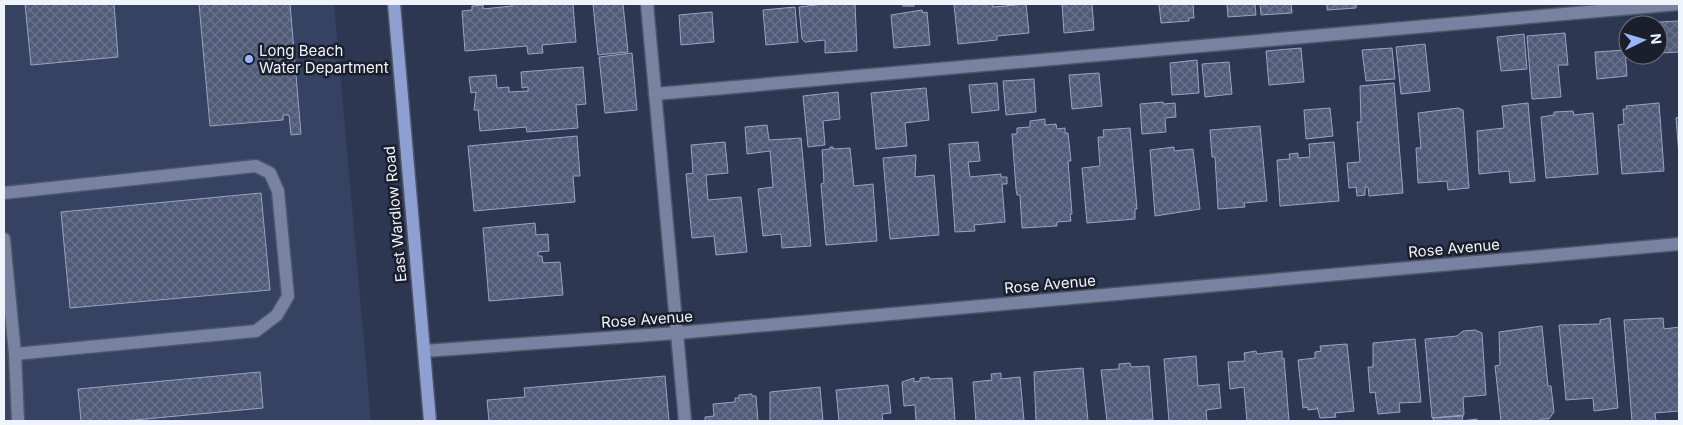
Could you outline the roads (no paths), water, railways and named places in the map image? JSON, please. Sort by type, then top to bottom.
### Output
[{"type":"main road","name":"East Wardlow Road","points":[[394,4],[430,421]]},
{"type":"street","points":[[647,4],[685,421]]},
{"type":"street","points":[[655,94],[1678,4]]},
{"type":"street","points":[[4,193],[256,166],[270,173],[278,191],[288,296],[277,315],[256,331],[15,354]]},
{"type":"street","points":[[4,239],[15,354],[18,421]]},
{"type":"street","name":"Rose Avenue","points":[[424,351],[677,333],[1679,244]]},
{"type":"place","name":"Long Beach Water Department","points":[[249,59]]}]
